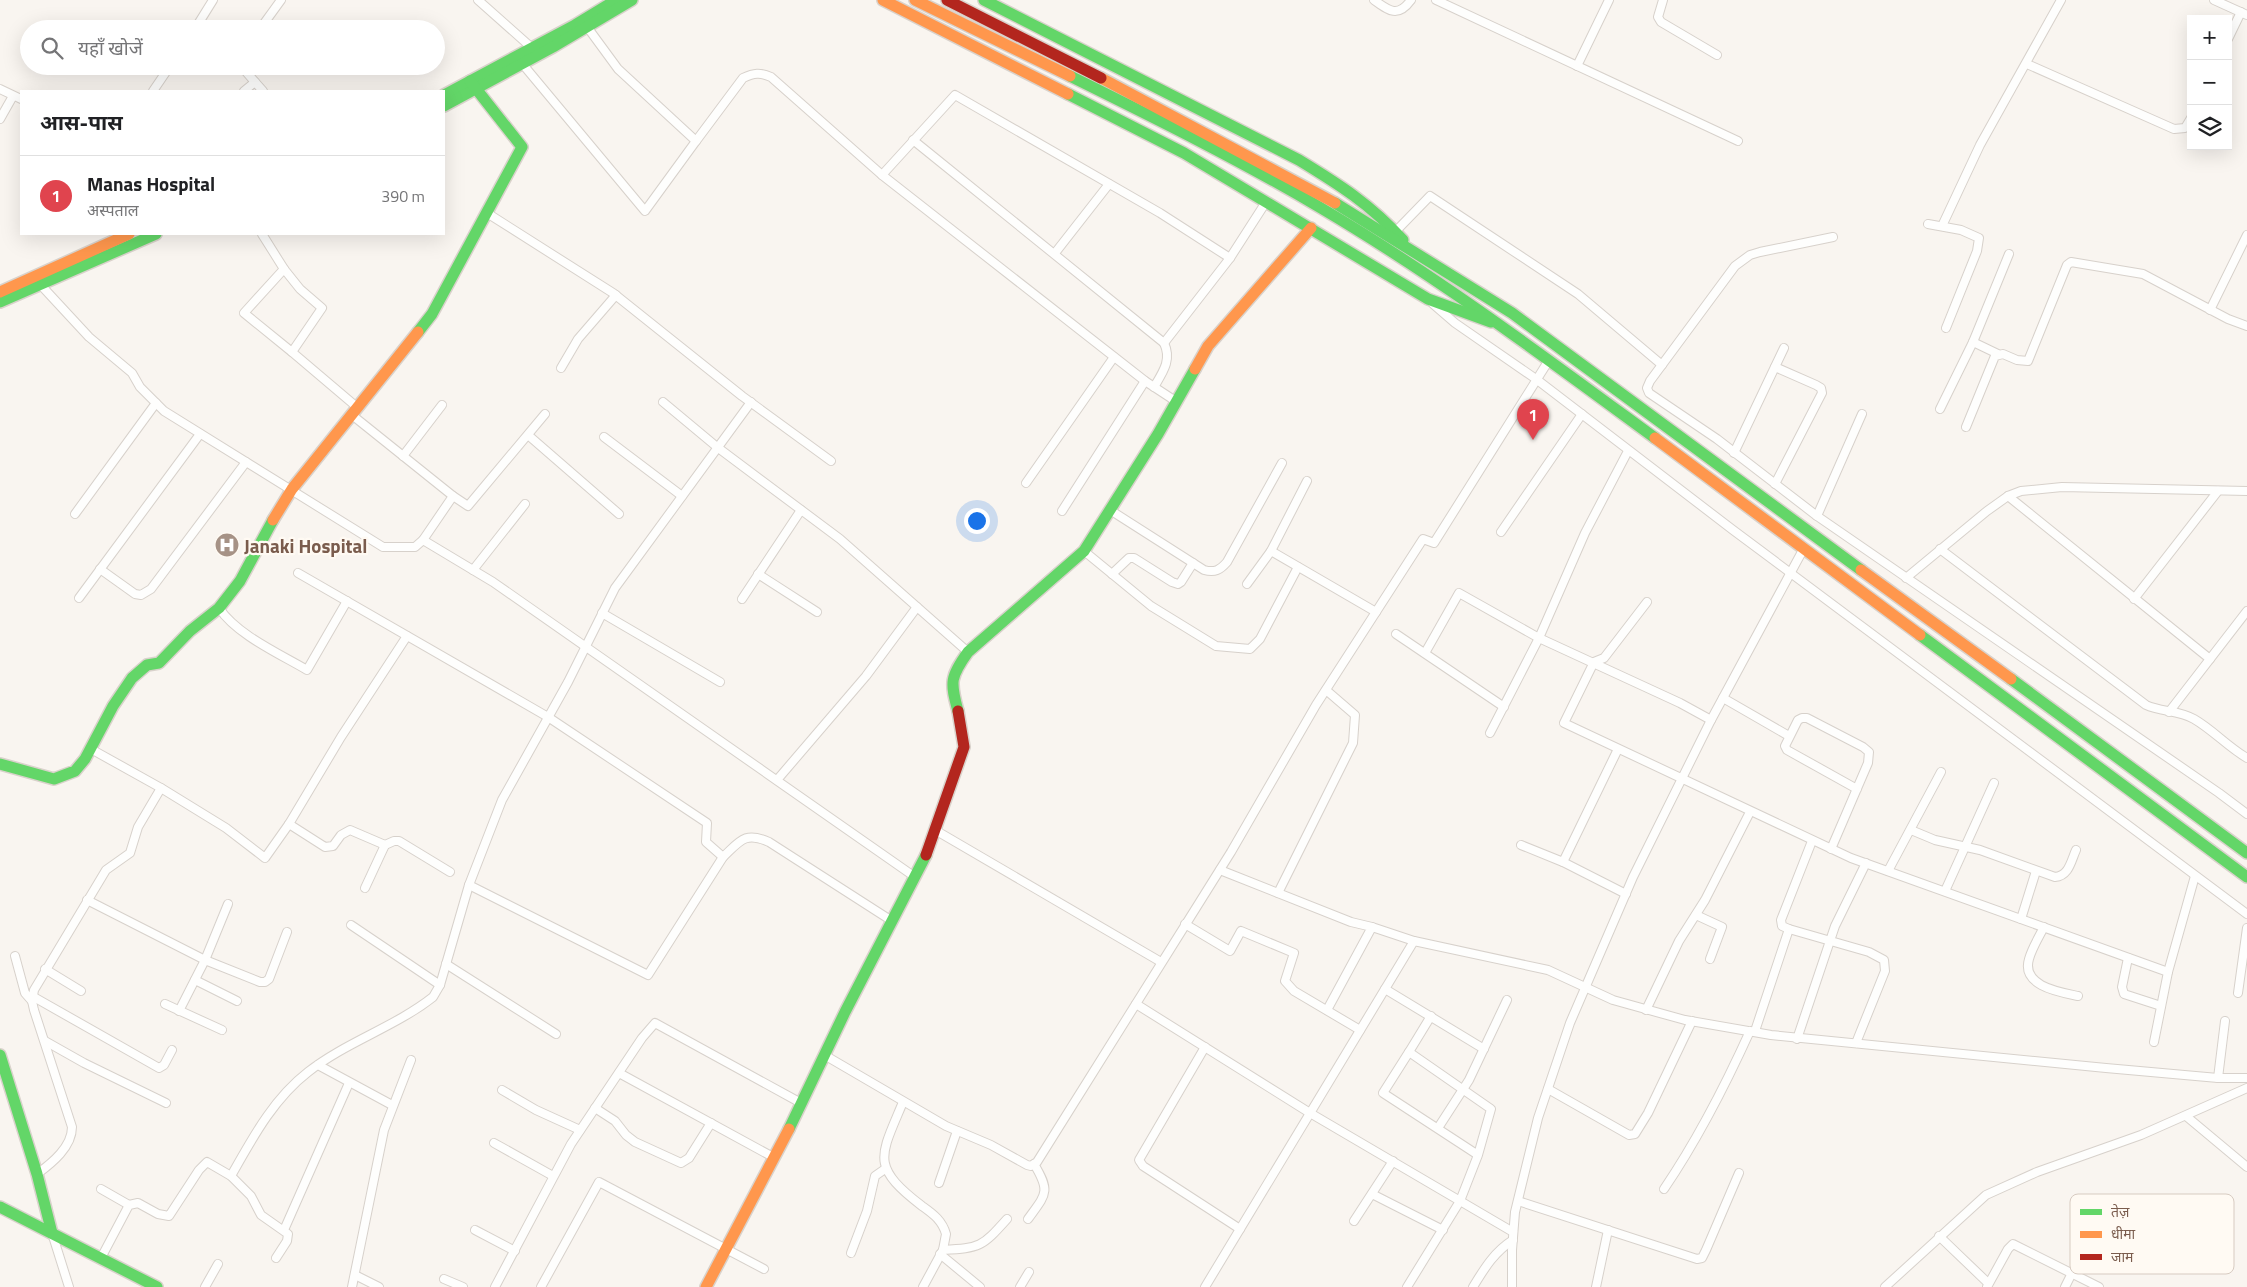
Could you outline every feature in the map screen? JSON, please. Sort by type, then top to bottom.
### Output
[{"type":"main road","points":[[445,105],[474,85],[584,24],[616,0]]},
{"type":"main road","points":[[519,60],[532,48],[632,0]]},
{"type":"main road","points":[[883,0],[1184,153],[1428,299],[1505,327]]},
{"type":"main road","points":[[915,0],[1135,108],[1320,208],[1407,261],[1505,327],[2247,878]]},
{"type":"main road","points":[[947,0],[1167,111],[1292,178],[1414,251],[1512,313],[1636,403],[1750,490],[2247,853]]},
{"type":"main road","points":[[984,0],[1300,160],[1348,190],[1378,214],[1414,251]]},
{"type":"main road","points":[[445,95],[474,85]]},
{"type":"main road","points":[[0,764],[54,779],[75,772],[91,748],[113,706],[132,678],[147,665],[158,663],[190,631],[219,608],[240,581],[265,532],[292,489],[432,314],[522,147],[474,85]]},
{"type":"main road","points":[[706,1287],[826,1056],[845,1012],[927,853],[964,747],[962,728],[952,690],[954,671],[968,652],[1084,551],[1176,402],[1208,346],[1311,228]]},
{"type":"main road","points":[[0,302],[127,235]]},
{"type":"main road","points":[[0,292],[37,281],[153,235]]},
{"type":"main road","points":[[0,1055],[38,1174],[52,1233]]},
{"type":"main road","points":[[0,1207],[157,1287]]},
{"type":"street","points":[[201,20],[213,0]]},
{"type":"street","points":[[267,20],[281,0]]},
{"type":"street","points":[[478,0],[532,48]]},
{"type":"street","points":[[1374,0],[1388,10],[1396,12],[1406,7],[1411,0]]},
{"type":"street","points":[[1436,0],[1738,141]]},
{"type":"street","points":[[1578,66],[1609,0]]},
{"type":"street","points":[[1663,0],[1658,18],[1661,22],[1717,55]]},
{"type":"street","points":[[1942,226],[1980,145],[2027,64],[2061,0]]},
{"type":"street","points":[[2214,0],[2244,13],[2232,32]]},
{"type":"street","points":[[584,24],[618,69],[696,141]]},
{"type":"street","points":[[519,60],[644,211],[743,78],[753,73],[771,76],[882,175],[1145,381],[1176,402]]},
{"type":"street","points":[[2027,64],[2174,129],[2185,128],[2187,125]]},
{"type":"street","points":[[154,90],[164,75]]},
{"type":"street","points":[[249,75],[262,90]]},
{"type":"street","points":[[245,90],[255,82]]},
{"type":"street","points":[[0,90],[20,99]]},
{"type":"street","points":[[882,175],[955,95],[1110,184],[1230,258]]},
{"type":"street","points":[[0,119],[13,96]]},
{"type":"street","points":[[913,140],[1164,343],[1169,353],[1164,370],[1154,387]]},
{"type":"street","points":[[1054,253],[1110,184]]},
{"type":"street","points":[[1395,232],[1430,196],[1578,294],[1662,365]]},
{"type":"street","points":[[1164,343],[1230,258],[1266,202]]},
{"type":"street","points":[[487,213],[616,295],[750,402],[831,461]]},
{"type":"street","points":[[1928,224],[1970,232],[1979,238],[1976,251],[1946,328]]},
{"type":"street","points":[[263,235],[284,269],[300,289],[322,308],[292,352]]},
{"type":"street","points":[[2210,310],[2247,235]]},
{"type":"street","points":[[1833,237],[1760,252],[1743,259],[1722,281],[1648,384],[1648,390],[1653,397],[1734,453],[1817,516],[2247,814]]},
{"type":"street","points":[[1940,409],[1973,342],[2009,254]]},
{"type":"street","points":[[1973,342],[1998,354],[2024,362],[2028,361],[2068,265],[2072,262],[2143,274],[2210,310],[2247,326]]},
{"type":"street","points":[[284,269],[244,313],[292,352],[403,456],[468,506],[545,414]]},
{"type":"street","points":[[37,281],[89,337],[132,373],[140,387],[164,411],[383,547],[415,547],[424,540],[453,496]]},
{"type":"street","points":[[561,368],[578,339],[616,295]]},
{"type":"street","points":[[1428,299],[1455,323],[1536,379],[1790,573],[2247,914]]},
{"type":"street","points":[[1734,453],[1784,348]]},
{"type":"street","points":[[1966,427],[1998,354]]},
{"type":"street","points":[[1026,483],[1114,356]]},
{"type":"street","points":[[826,1056],[903,1102],[957,1131],[991,1145],[1027,1165],[1034,1164],[1220,870],[1326,690],[1423,539],[1434,543],[1549,360]]},
{"type":"street","points":[[1775,367],[1816,385],[1822,393],[1775,484]]},
{"type":"street","points":[[1062,511],[1145,381]]},
{"type":"street","points":[[1636,403],[1648,390]]},
{"type":"street","points":[[663,402],[717,447],[840,539],[968,652]]},
{"type":"street","points":[[231,1176],[273,1109],[292,1086],[318,1065],[426,1003],[433,997],[440,984],[469,885],[502,800],[548,717],[614,588],[750,402]]},
{"type":"street","points":[[75,514],[156,403]]},
{"type":"street","points":[[403,456],[442,404]]},
{"type":"street","points":[[1501,532],[1582,414]]},
{"type":"street","points":[[1817,516],[1862,414]]},
{"type":"street","points":[[79,598],[200,434]]},
{"type":"street","points":[[528,435],[619,514]]},
{"type":"street","points":[[604,437],[682,496]]},
{"type":"street","points":[[1490,733],[1539,638],[1585,533],[1628,451]]},
{"type":"street","points":[[100,569],[135,594],[141,594],[151,589],[246,462]]},
{"type":"street","points":[[1110,510],[1204,570],[1212,572],[1220,570],[1227,562],[1282,463]]},
{"type":"street","points":[[1247,584],[1271,551],[1307,481]]},
{"type":"street","points":[[1906,578],[2008,496],[2021,491],[2062,487],[2247,491]]},
{"type":"street","points":[[2134,599],[2218,490]]},
{"type":"street","points":[[2008,496],[2210,659]]},
{"type":"street","points":[[473,570],[524,504]]},
{"type":"street","points":[[742,599],[801,510]]},
{"type":"street","points":[[424,540],[473,570],[585,646],[915,877]]},
{"type":"street","points":[[1512,1287],[1513,1236],[1518,1201],[1548,1089],[1584,988],[1626,894],[1722,698],[1804,548]]},
{"type":"street","points":[[1940,549],[2131,695],[2157,710],[2183,714],[2194,719],[2247,758]]},
{"type":"street","points":[[1084,551],[1151,606],[1216,646],[1250,649],[1260,639],[1298,567]]},
{"type":"street","points":[[1271,551],[1376,612]]},
{"type":"street","points":[[1112,574],[1129,558],[1134,558],[1178,584],[1193,563]]},
{"type":"street","points":[[298,573],[548,717],[707,823],[706,842],[723,858]]},
{"type":"street","points":[[758,574],[817,612]]},
{"type":"street","points":[[1425,653],[1459,593],[1539,638],[1594,662],[1711,720]]},
{"type":"street","points":[[219,608],[223,614],[253,638],[307,670],[347,601]]},
{"type":"street","points":[[1647,602],[1604,658],[1594,662],[1564,723],[1831,849],[2168,972]]},
{"type":"street","points":[[777,780],[866,676],[917,607]]},
{"type":"street","points":[[602,613],[720,682]]},
{"type":"street","points":[[2169,712],[2246,614]]},
{"type":"street","points":[[1396,634],[1504,707]]},
{"type":"street","points":[[91,748],[226,828],[265,858],[290,824],[341,737],[407,636]]},
{"type":"street","points":[[1278,893],[1353,743],[1355,715],[1326,690]]},
{"type":"street","points":[[1722,698],[1789,736]]},
{"type":"street","points":[[1831,849],[1857,789],[1870,758],[1869,752],[1808,718],[1798,720],[1785,746],[1787,750],[1857,789]]},
{"type":"street","points":[[1563,862],[1618,749]]},
{"type":"street","points":[[1888,871],[1941,772]]},
{"type":"street","points":[[1945,891],[1994,783]]},
{"type":"street","points":[[38,1174],[58,1155],[72,1134],[72,1127],[32,998],[46,969],[109,867],[128,857],[138,827],[161,788]]},
{"type":"street","points":[[1646,1010],[1684,932],[1696,915],[1750,812]]},
{"type":"street","points":[[290,824],[325,847],[333,846],[341,835],[350,830],[385,845]]},
{"type":"street","points":[[935,830],[1161,962]]},
{"type":"street","points":[[1911,830],[1936,840],[1966,847],[2036,871],[2061,876],[2067,871],[2076,850]]},
{"type":"street","points":[[469,885],[648,975],[723,858],[743,839],[754,836],[768,842],[892,921]]},
{"type":"street","points":[[365,888],[385,845],[394,841],[399,842],[450,872]]},
{"type":"street","points":[[1812,841],[1782,914],[1782,926],[1878,956],[1886,965],[1856,1043]]},
{"type":"street","points":[[1520,845],[1563,862],[1626,894]]},
{"type":"street","points":[[1797,1039],[1829,941],[1839,916],[1866,863]]},
{"type":"street","points":[[1220,870],[1351,922],[1414,941],[1548,970],[1584,988],[1646,1010],[1692,1021],[1797,1039],[2218,1078],[2247,1078]]},
{"type":"street","points":[[2022,919],[2036,871]]},
{"type":"street","points":[[2154,1042],[2168,972],[2195,876]]},
{"type":"street","points":[[87,900],[205,960],[252,980],[265,982],[273,970],[287,932]]},
{"type":"street","points":[[179,1011],[205,960],[228,904]]},
{"type":"street","points":[[1696,915],[1722,926],[1710,959]]},
{"type":"street","points":[[1185,924],[1230,951],[1241,931],[1294,953],[1286,981],[1294,991],[1360,1030]]},
{"type":"street","points":[[350,925],[440,984]]},
{"type":"street","points":[[1327,1010],[1372,927]]},
{"type":"street","points":[[2044,927],[2029,958],[2027,969],[2030,976],[2052,990],[2078,996]]},
{"type":"street","points":[[2238,992],[2247,928]]},
{"type":"street","points":[[1664,1189],[1689,1152],[1752,1031],[1789,929]]},
{"type":"street","points":[[1205,1287],[1414,941]]},
{"type":"street","points":[[15,956],[25,994],[159,1068],[164,1065],[172,1050]]},
{"type":"street","points":[[2128,958],[2122,987],[2124,994],[2161,1006]]},
{"type":"street","points":[[446,964],[556,1034]]},
{"type":"street","points":[[46,969],[81,990]]},
{"type":"street","points":[[195,980],[237,1001]]},
{"type":"street","points":[[1385,989],[1484,1049]]},
{"type":"street","points":[[1438,1128],[1463,1090],[1508,1000]]},
{"type":"street","points":[[165,1004],[222,1030]]},
{"type":"street","points":[[1136,1004],[1310,1113],[1460,1201],[1513,1236]]},
{"type":"street","points":[[1431,1016],[1383,1093],[1478,1155]]},
{"type":"street","points":[[1548,1089],[1629,1135],[1635,1134],[1648,1113],[1692,1021]]},
{"type":"street","points":[[2218,1078],[2225,1021]]},
{"type":"street","points":[[496,1287],[553,1176],[580,1130],[652,1025],[659,1023],[801,1103]]},
{"type":"street","points":[[45,1041],[92,1067],[166,1103]]},
{"type":"street","points":[[1205,1047],[1139,1160],[1143,1166],[1240,1229]]},
{"type":"street","points":[[1407,1287],[1460,1201],[1492,1112],[1490,1108],[1409,1052]]},
{"type":"street","points":[[352,1287],[373,1180],[392,1105],[411,1060]]},
{"type":"street","points":[[318,1065],[392,1105]]},
{"type":"street","points":[[619,1073],[773,1156]]},
{"type":"street","points":[[284,1230],[349,1083]]},
{"type":"street","points":[[1885,1287],[1986,1195],[2037,1172],[2141,1135],[2247,1088]]},
{"type":"street","points":[[502,1090],[536,1110],[580,1130]]},
{"type":"street","points":[[903,1102],[885,1148],[885,1169],[892,1180],[943,1225],[946,1234],[941,1252],[923,1287]]},
{"type":"street","points":[[595,1108],[616,1121],[626,1135],[635,1142],[680,1163],[689,1158],[711,1123]]},
{"type":"street","points":[[2186,1116],[2247,1167]]},
{"type":"street","points":[[939,1183],[957,1131]]},
{"type":"street","points":[[494,1143],[553,1176]]},
{"type":"street","points":[[1354,1221],[1393,1161]]},
{"type":"street","points":[[101,1189],[129,1205],[138,1203],[158,1214],[169,1216],[203,1164],[211,1163],[231,1176],[251,1196],[261,1215],[284,1230],[288,1237],[276,1258]]},
{"type":"street","points":[[1028,1220],[1046,1193],[1044,1181],[1034,1164]]},
{"type":"street","points":[[851,1253],[868,1211],[875,1176],[885,1169]]},
{"type":"street","points":[[1518,1201],[1697,1259],[1702,1258],[1738,1173]]},
{"type":"street","points":[[544,1286],[599,1182],[764,1268]]},
{"type":"street","points":[[1372,1194],[1443,1230]]},
{"type":"street","points":[[101,1258],[129,1205]]},
{"type":"street","points":[[941,1252],[979,1246],[989,1239],[1007,1219]]},
{"type":"street","points":[[475,1230],[514,1251]]},
{"type":"street","points":[[1596,1287],[1608,1230]]},
{"type":"street","points":[[52,1233],[69,1287]]},
{"type":"street","points":[[1473,1287],[1490,1260],[1513,1236]]},
{"type":"street","points":[[1939,1236],[1987,1285],[2008,1249],[2013,1244],[2070,1271]]},
{"type":"street","points":[[941,1252],[980,1287]]},
{"type":"street","points":[[204,1287],[218,1264]]},
{"type":"street","points":[[1020,1287],[1029,1272]]},
{"type":"street","points":[[2065,1287],[2071,1274]]},
{"type":"street","points":[[2076,1274],[2099,1287]]},
{"type":"street","points":[[355,1275],[379,1287]]},
{"type":"street","points":[[444,1279],[462,1287]]},
{"type":"traffic: fast","points":[[445,94],[575,25],[616,0]]},
{"type":"traffic: fast","points":[[445,105],[553,47],[632,0]]},
{"type":"traffic: fast","points":[[984,0],[1299,160],[1354,196],[1379,216],[1403,240]]},
{"type":"traffic: fast","points":[[1070,76],[1228,156],[1364,234],[1491,319],[1655,438]]},
{"type":"traffic: fast","points":[[418,332],[432,314],[522,147],[470,81]]},
{"type":"traffic: fast","points":[[1068,94],[1184,153],[1428,299],[1491,322]]},
{"type":"traffic: fast","points":[[1335,203],[1512,313],[1861,570]]},
{"type":"traffic: fast","points":[[0,302],[154,235]]},
{"type":"traffic: fast","points":[[958,711],[953,680],[968,652],[1084,551],[1158,434],[1195,369]]},
{"type":"traffic: fast","points":[[0,764],[54,779],[75,771],[85,759],[113,706],[132,678],[147,665],[159,663],[190,631],[219,608],[240,581],[273,520]]},
{"type":"traffic: fast","points":[[1920,635],[2247,877]]},
{"type":"traffic: fast","points":[[2011,679],[2247,853]]},
{"type":"traffic: fast","points":[[789,1129],[845,1012],[926,855]]},
{"type":"traffic: fast","points":[[0,1055],[37,1174],[52,1233]]},
{"type":"traffic: fast","points":[[0,1207],[157,1287]]},
{"type":"traffic: slow","points":[[883,0],[1068,94]]},
{"type":"traffic: slow","points":[[915,0],[1070,76]]},
{"type":"traffic: slow","points":[[1101,78],[1335,203]]},
{"type":"traffic: slow","points":[[1195,369],[1208,346],[1311,228]]},
{"type":"traffic: slow","points":[[0,292],[127,235]]},
{"type":"traffic: slow","points":[[273,520],[292,489],[418,332]]},
{"type":"traffic: slow","points":[[1655,438],[1920,635]]},
{"type":"traffic: slow","points":[[1861,570],[2011,679]]},
{"type":"traffic: slow","points":[[706,1287],[789,1129]]},
{"type":"traffic: jam","points":[[947,0],[1101,78]]},
{"type":"traffic: jam","points":[[926,855],[964,747],[958,711]]},
{"type":"place","name":"Manas Hospital","points":[[1533,440]]},
{"type":"place","name":"Janaki Hospital","points":[[227,545]]}]
